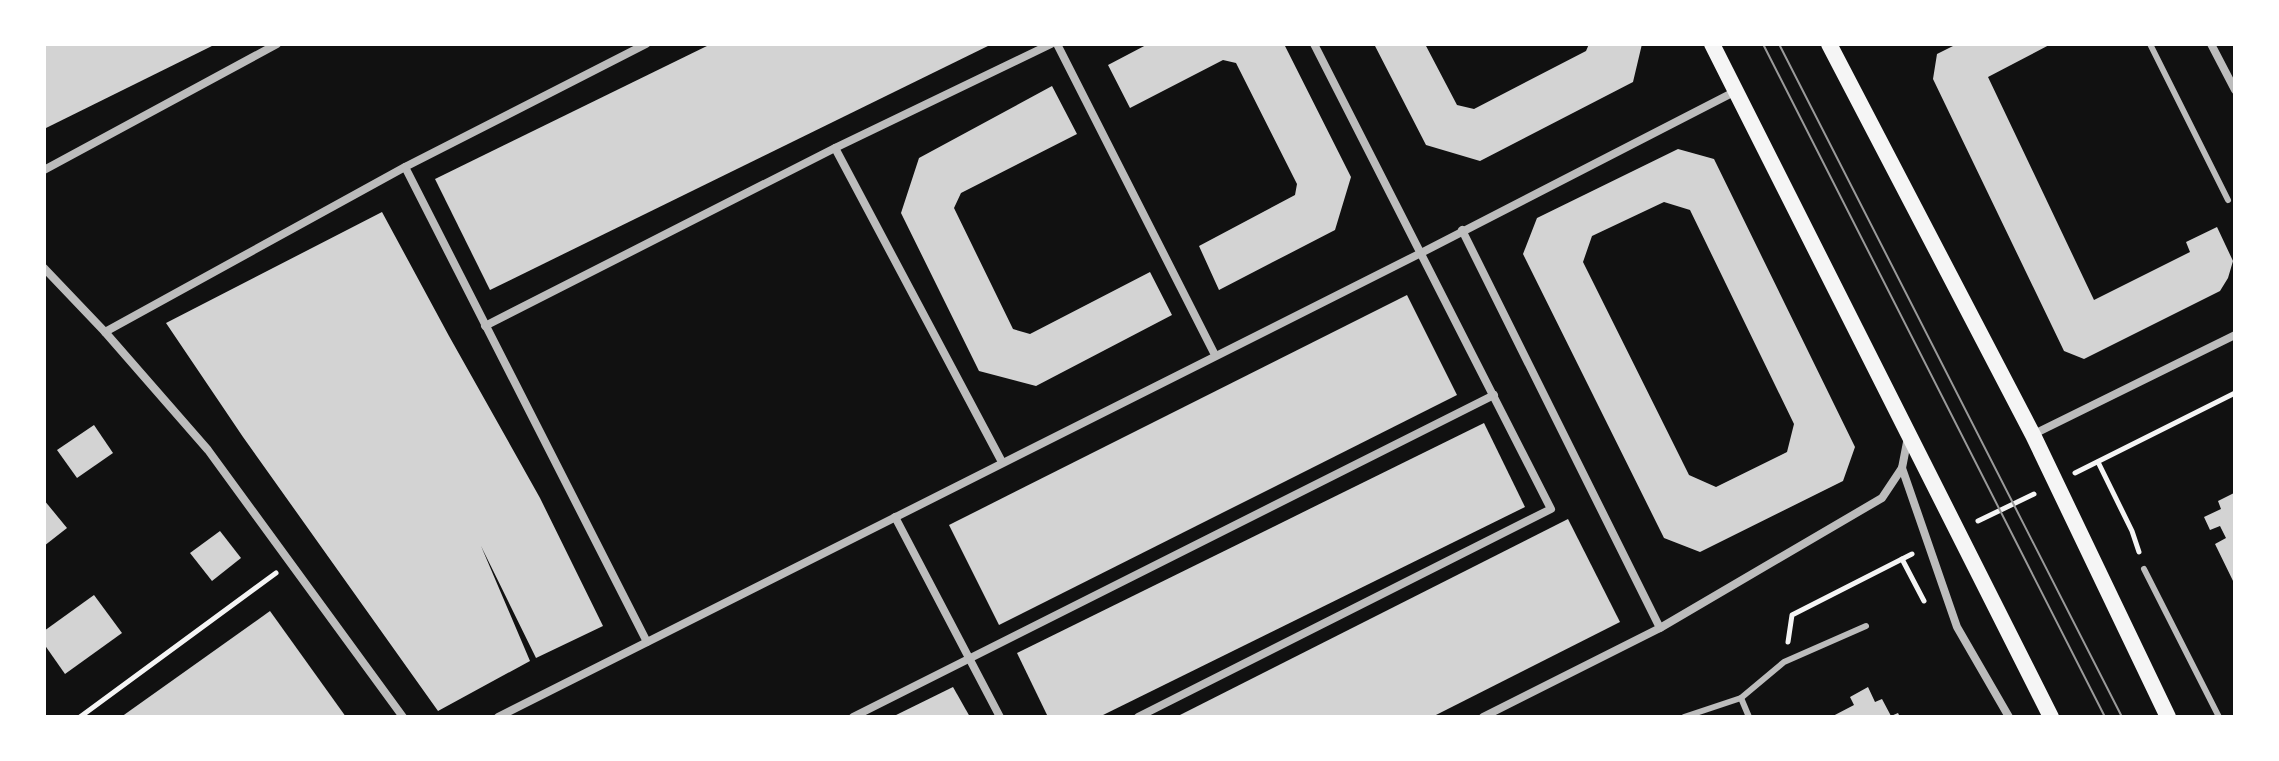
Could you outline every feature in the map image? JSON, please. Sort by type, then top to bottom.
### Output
[{"type":"main road","points":[[1712,44],[2051,717]]},
{"type":"main road","points":[[1829,44],[2033,435],[2168,717]]},
{"type":"street","points":[[44,170],[277,44]]},
{"type":"street","points":[[105,332],[405,167],[646,44]]},
{"type":"street","points":[[485,326],[835,148],[1054,44],[1215,355]]},
{"type":"street","points":[[1138,717],[1551,509],[1314,44]]},
{"type":"street","points":[[2211,44],[2235,90]]},
{"type":"street","points":[[498,717],[1737,91]]},
{"type":"street","points":[[835,148],[1002,462]]},
{"type":"street","points":[[405,167],[647,642]]},
{"type":"street","points":[[1462,230],[1660,628]]},
{"type":"street","points":[[44,268],[105,332],[208,450],[403,717]]},
{"type":"street","points":[[2033,435],[2235,335]]},
{"type":"street","points":[[853,717],[1494,395]]},
{"type":"street","points":[[1483,717],[1660,628],[1882,498],[1902,468],[1909,432]]},
{"type":"street","points":[[1902,468],[1957,627],[2009,717]]},
{"type":"street","points":[[895,517],[1000,717]]},
{"type":"lane","points":[[2150,44],[2228,200]]},
{"type":"lane","points":[[2144,569],[2219,717]]},
{"type":"lane","points":[[1684,717],[1741,698],[1784,662],[1866,626]]},
{"type":"lane","points":[[1741,698],[1749,717]]},
{"type":"path","points":[[2070,476],[2235,393]]},
{"type":"path","points":[[2098,462],[2132,531]]},
{"type":"path","points":[[1972,525],[2042,490]]},
{"type":"path","points":[[1792,615],[1916,552]]},
{"type":"path","points":[[1902,559],[1930,613]]},
{"type":"path","points":[[80,717],[291,563]]},
{"type":"building","points":[[44,44],[216,44],[44,129]]},
{"type":"building","points":[[711,44],[992,44],[490,290],[435,179]]},
{"type":"building","points":[[1148,44],[1284,44],[1351,177],[1335,230],[1219,290],[1199,246],[1295,195],[1297,184],[1236,63],[1223,60],[1130,108],[1108,65]]},
{"type":"building","points":[[1374,44],[1425,44],[1457,105],[1474,109],[1586,51],[1589,44],[1642,44],[1633,82],[1480,161],[1426,145]]},
{"type":"building","points":[[1957,44],[2051,44],[1988,77],[2094,300],[2190,252],[2186,242],[2217,227],[2233,261],[2220,291],[2084,359],[2064,351],[1933,79],[1937,54]]},
{"type":"building","points":[[1052,86],[1077,134],[961,193],[954,208],[1013,329],[1030,334],[1150,272],[1172,315],[1036,386],[979,371],[901,213],[919,158]]},
{"type":"building","points":[[1678,149],[1714,159],[1855,447],[1843,481],[1700,552],[1664,538],[1523,254],[1537,218]],"holes":[[[1664,202],[1690,210],[1794,424],[1787,452],[1716,487],[1689,475],[1583,262],[1592,236]]]},
{"type":"building","points":[[382,212],[540,498],[603,626],[536,658],[481,546],[530,661],[438,711],[166,323]]},
{"type":"building","points":[[1407,295],[1457,395],[999,625],[949,525]]},
{"type":"building","points":[[1484,423],[1525,507],[1099,717],[1048,717],[1017,653]]},
{"type":"building","points":[[94,425],[113,453],[77,478],[57,450]]},
{"type":"building","points":[[2234,493],[2235,585],[2215,544],[2226,538],[2220,526],[2210,530],[2204,517],[2221,509],[2218,501]]},
{"type":"building","points":[[44,500],[67,528],[44,546]]},
{"type":"building","points":[[1568,519],[1620,622],[1432,717],[1176,717]]},
{"type":"building","points":[[220,531],[241,558],[212,581],[190,553]]},
{"type":"building","points":[[94,595],[122,633],[65,674],[44,644],[44,631]]},
{"type":"building","points":[[270,611],[346,717],[121,717]]},
{"type":"building","points":[[953,687],[970,717],[892,717]]},
{"type":"building","points":[[1868,687],[1875,702],[1882,699],[1891,716],[1898,713],[1900,717],[1831,717],[1854,705],[1850,697]]},
{"type":"tram line","points":[[1763,44],[2105,717]]},
{"type":"tram line","points":[[1779,44],[2122,717]]}]
